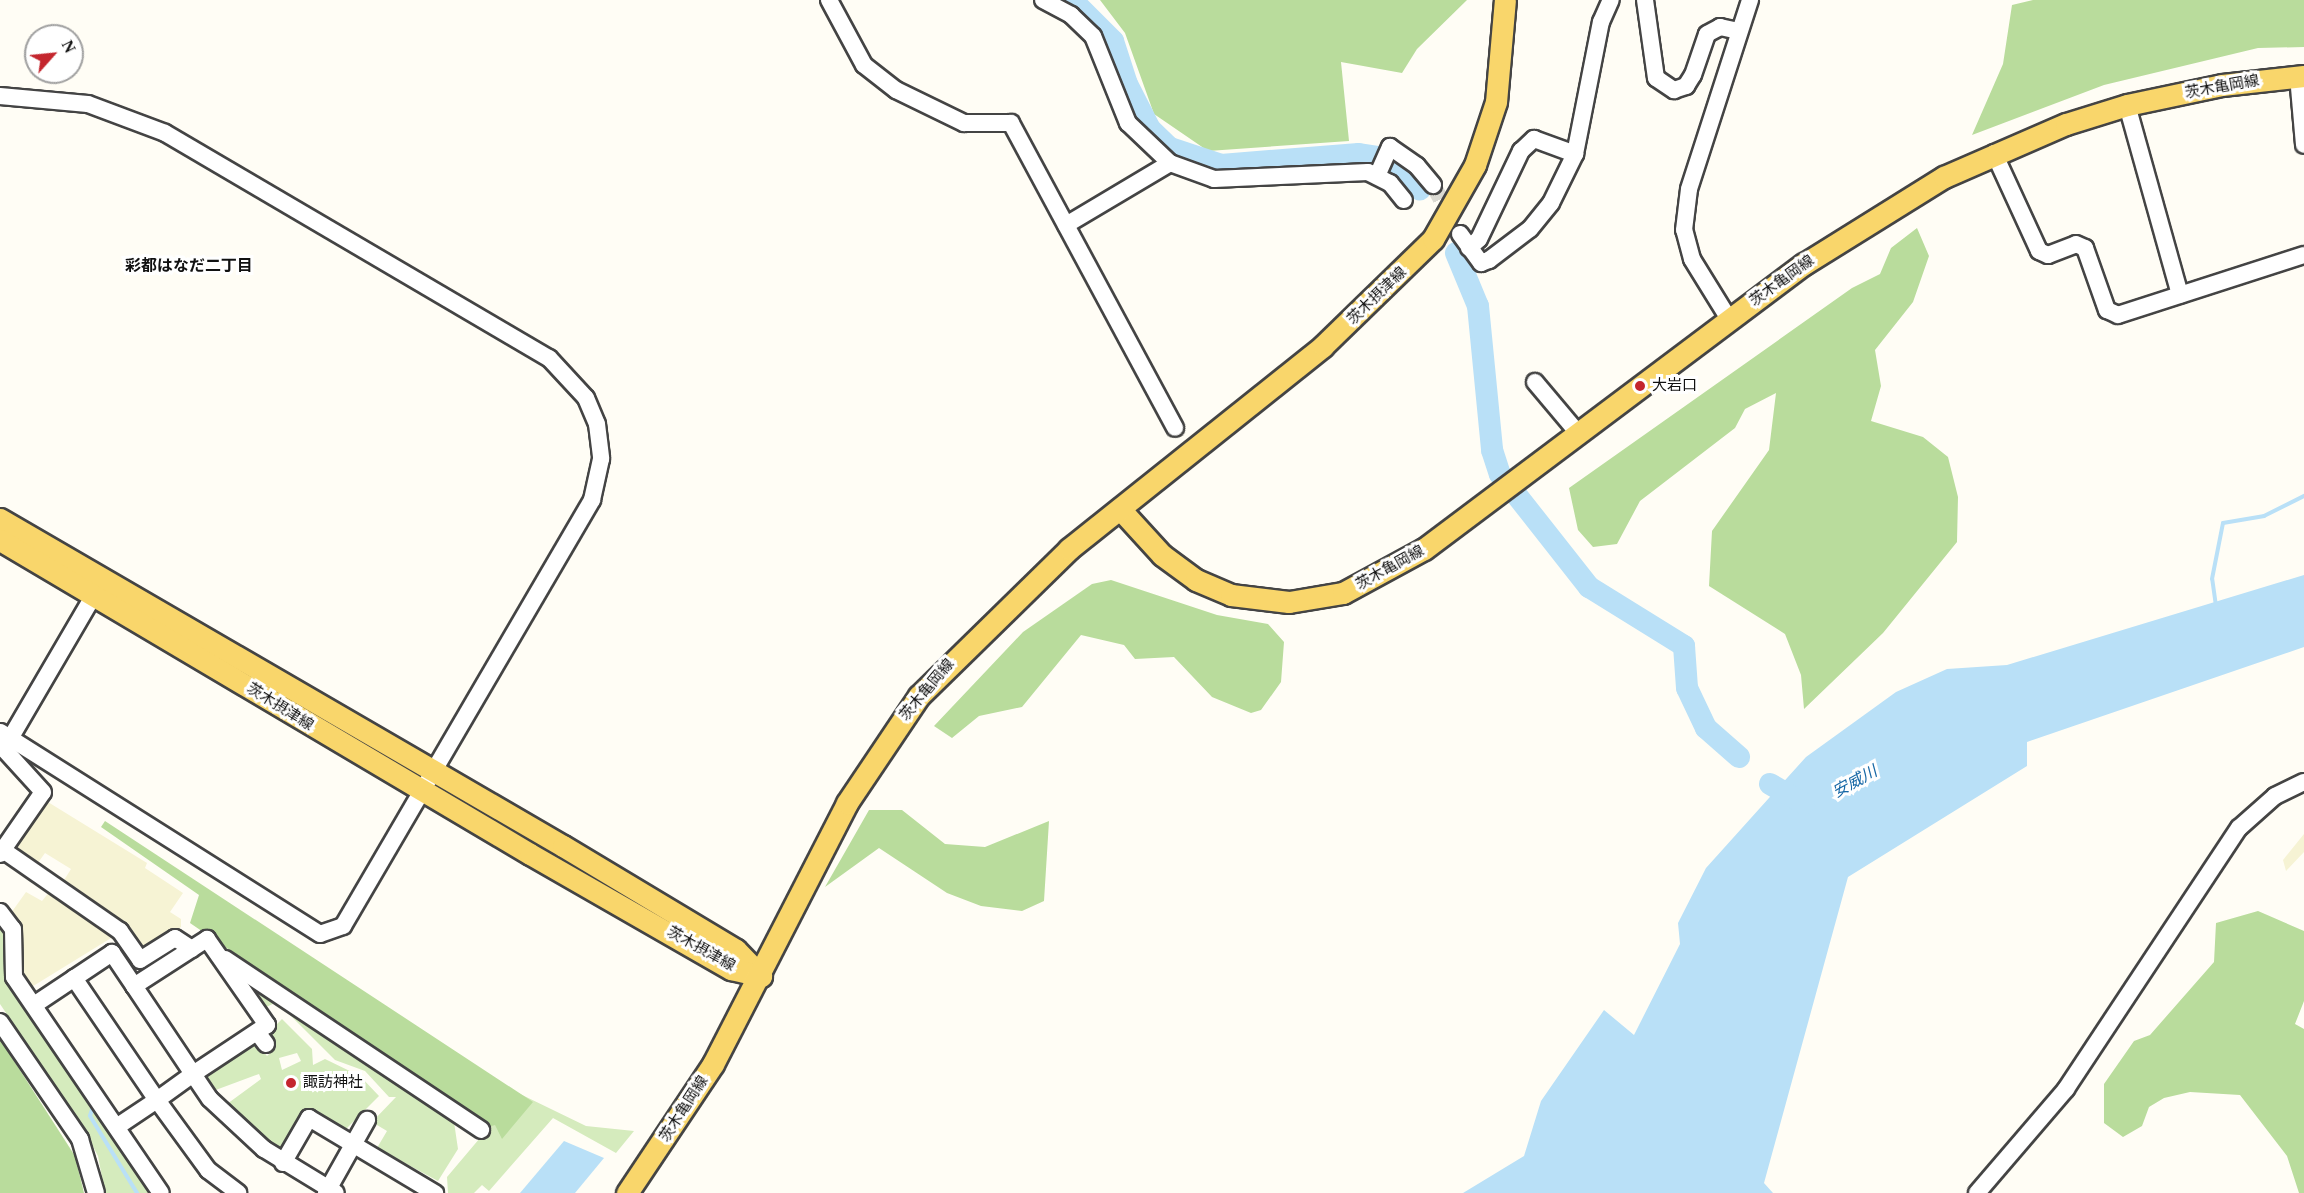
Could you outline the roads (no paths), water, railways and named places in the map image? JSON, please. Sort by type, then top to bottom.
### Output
[{"type":"main road","name":"茨木摂津線","points":[[1120,509],[1346,326],[1433,239],[1475,165],[1493,112],[1503,69],[1505,0]]},
{"type":"main road","name":"茨木亀岡線","points":[[627,1193],[713,1064],[761,976],[847,802],[919,696],[1016,597],[1120,509],[1162,555],[1196,580],[1259,601],[1322,598],[1372,581],[1424,549],[1729,319],[1857,229],[1994,153],[2127,105],[2301,76]]},
{"type":"main road","name":"茨木摂津線","points":[[0,519],[434,769],[736,950],[761,976]]},
{"type":"main road","name":"茨木摂津線","points":[[0,540],[421,790],[731,969],[761,976]]},
{"type":"street","points":[[829,0],[864,65],[896,90],[964,123],[1011,123],[1175,428]]},
{"type":"street","points":[[1043,0],[1071,15],[1093,36],[1128,123],[1170,164],[1214,179],[1283,180],[1355,170],[1378,174],[1404,200]]},
{"type":"street","points":[[1575,154],[1534,139],[1521,151],[1479,239],[1465,241],[1481,262],[1530,229],[1551,203],[1575,154],[1601,22],[1611,0]]},
{"type":"street","points":[[1645,0],[1656,78],[1674,90],[1686,86],[1693,75],[1707,34],[1720,27],[1739,31]]},
{"type":"street","points":[[1729,319],[1692,259],[1684,230],[1689,189],[1750,0]]},
{"type":"street","points":[[2301,76],[2304,145]]},
{"type":"street","points":[[0,96],[88,104],[165,133],[549,358],[586,398],[597,424],[601,459],[592,500],[342,926],[320,933],[6,735]]},
{"type":"street","points":[[2127,105],[2180,296]]},
{"type":"street","points":[[1378,174],[1388,151],[1398,150],[1433,185]]},
{"type":"street","points":[[1994,153],[2039,251],[2048,255],[2076,244],[2085,248],[2108,310],[2118,315],[2304,255]]},
{"type":"street","points":[[1066,225],[1170,164]]},
{"type":"street","points":[[1535,382],[1578,433]]},
{"type":"street","points":[[94,595],[6,735],[4,749],[43,792],[1,851],[120,931],[140,960],[175,938],[192,949]]},
{"type":"street","points":[[1977,1193],[2066,1089],[2239,828],[2276,796],[2304,782]]},
{"type":"street","points":[[0,912],[13,929],[13,973],[161,1193]]},
{"type":"street","points":[[118,1126],[192,1074],[262,1038],[267,1025],[207,939],[134,986]]},
{"type":"street","points":[[34,1005],[112,953],[210,1099],[284,1163],[330,1192],[367,1120]]},
{"type":"street","points":[[219,956],[477,1124]]},
{"type":"street","points":[[74,978],[207,1170],[238,1193]]},
{"type":"street","points":[[0,1022],[80,1138],[96,1193]]},
{"type":"street","points":[[284,1163],[309,1118],[435,1193]]},
{"type":"water","name":"安威川","points":[[2304,575],[2304,647],[2027,742],[2027,766],[1848,877],[1764,1183],[1773,1193],[1463,1193],[1524,1156],[1541,1101],[1604,1010],[1634,1035],[1680,944],[1678,923],[1706,868],[1806,757],[1896,692],[1947,669],[2007,665]]},
{"type":"water","points":[[564,1141],[604,1158],[575,1193],[520,1193]]},
{"type":"waterway","points":[[1072,0],[1113,41],[1127,84],[1150,129],[1170,148],[1221,165],[1359,154],[1379,157],[1403,171],[1420,190]]},
{"type":"waterway","points":[[1456,253],[1478,306],[1492,450],[1500,474],[1589,587],[1684,646],[1687,688],[1706,728],[1739,757]]},
{"type":"waterway","points":[[2216,606],[2212,579],[2223,523],[2264,516],[2304,496]]},
{"type":"waterway","points":[[1770,784],[1804,804]]},
{"type":"waterway","points":[[79,1085],[93,1106],[90,1116],[137,1193]]},
{"type":"tunnel","points":[[1433,185],[1460,234]]},
{"type":"place","name":"大岩口","points":[[1640,386]]},
{"type":"place","name":"諏訪神社","points":[[291,1083]]},
{"type":"district","name":"彩都はなだ二丁目","points":[[189,266]]}]
